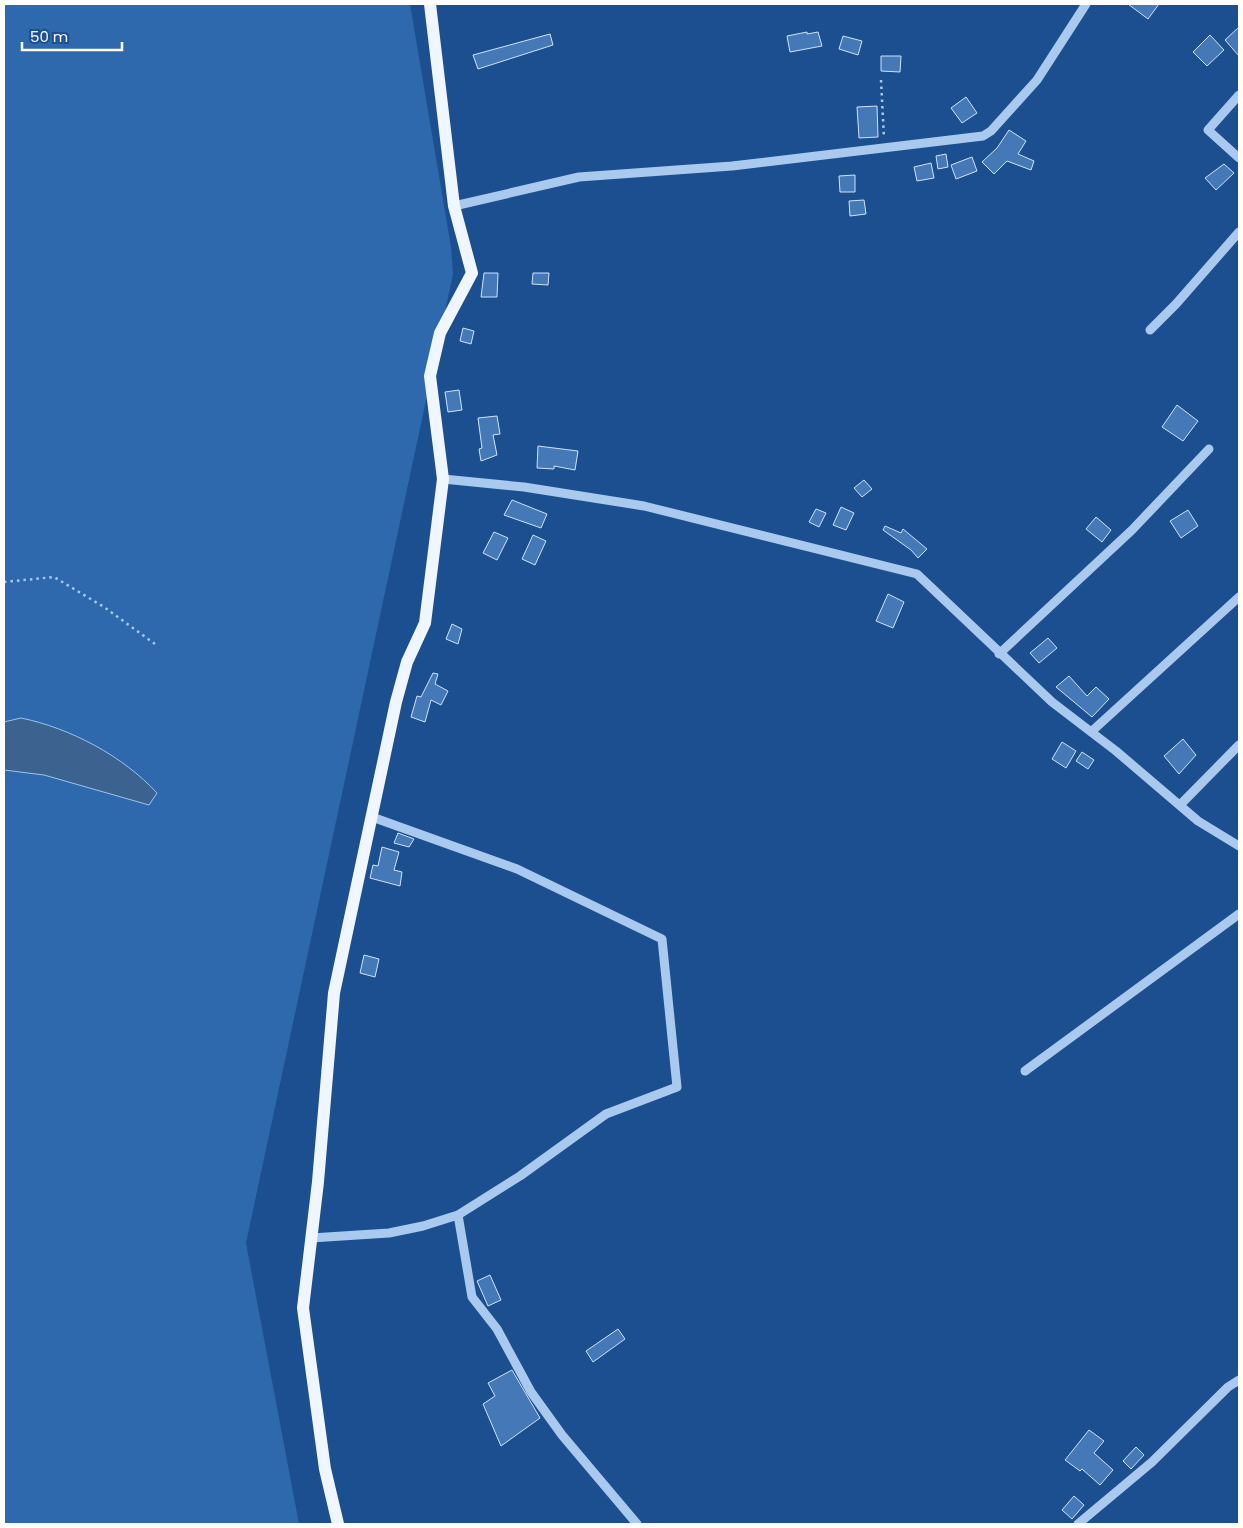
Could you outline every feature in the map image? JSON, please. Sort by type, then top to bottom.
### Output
[{"type":"main road","points":[[338,1524],[325,1469],[303,1308],[334,994],[396,702],[407,662],[425,623],[443,479],[430,376],[440,334],[472,273],[454,206],[430,4]]},
{"type":"street","points":[[454,206],[579,177],[732,166],[885,150],[983,136],[991,131],[1037,80],[1086,4]]},
{"type":"street","points":[[1239,95],[1208,130],[1239,158]]},
{"type":"street","points":[[1150,330],[1176,304],[1239,232]]},
{"type":"street","points":[[999,654],[1132,530],[1209,449]]},
{"type":"street","points":[[443,479],[524,487],[644,506],[917,574],[999,654],[1052,702],[1198,821],[1239,846]]},
{"type":"street","points":[[1091,732],[1239,597]]},
{"type":"street","points":[[1180,806],[1239,745]]},
{"type":"street","points":[[311,1238],[389,1233],[423,1226],[458,1215],[520,1176],[606,1114],[678,1087],[662,939],[516,870],[372,817]]},
{"type":"street","points":[[1026,1071],[1239,914]]},
{"type":"street","points":[[458,1215],[472,1297],[497,1329],[531,1392],[562,1435],[637,1524]]},
{"type":"street","points":[[1078,1524],[1152,1462],[1228,1387],[1239,1380]]},
{"type":"path","points":[[881,80],[885,150]]},
{"type":"path","points":[[4,582],[54,577],[104,607],[156,644]]},
{"type":"shaded area","points":[[4,4],[410,4],[451,247],[453,274],[246,1243],[299,1524],[4,1524]]},
{"type":"shaded area","points":[[21,718],[58,729],[95,745],[128,767],[157,793],[149,805],[44,775],[4,770],[4,722]]},
{"type":"building","points":[[1128,4],[1159,4],[1148,19]]},
{"type":"building","points":[[1239,27],[1239,56],[1225,40]]},
{"type":"building","points":[[807,32],[807,34],[818,32],[822,46],[790,52],[787,36]]},
{"type":"building","points":[[550,34],[553,45],[478,69],[473,55]]},
{"type":"building","points":[[1210,35],[1224,50],[1207,66],[1193,52]]},
{"type":"building","points":[[843,36],[862,41],[858,55],[839,49]]},
{"type":"building","points":[[881,56],[901,56],[900,72],[881,71]]},
{"type":"building","points":[[966,97],[977,113],[962,123],[951,108]]},
{"type":"building","points":[[877,106],[878,137],[859,138],[857,107]]},
{"type":"building","points":[[1009,130],[1026,141],[1018,154],[1034,161],[1031,170],[1007,161],[994,174],[982,162],[997,148]]},
{"type":"building","points":[[946,154],[948,167],[938,169],[936,156]]},
{"type":"building","points":[[972,157],[977,171],[956,179],[951,165]]},
{"type":"building","points":[[931,163],[934,178],[917,181],[914,167]]},
{"type":"building","points":[[1224,164],[1234,173],[1216,190],[1205,178]]},
{"type":"building","points":[[855,175],[855,192],[840,192],[839,176]]},
{"type":"building","points":[[864,200],[866,214],[850,216],[849,201]]},
{"type":"building","points":[[484,273],[498,273],[497,297],[481,297]]},
{"type":"building","points":[[533,273],[549,273],[548,285],[532,284]]},
{"type":"building","points":[[463,328],[474,331],[471,344],[460,341]]},
{"type":"building","points":[[459,390],[462,410],[448,412],[445,392]]},
{"type":"building","points":[[1177,405],[1198,421],[1183,441],[1162,427]]},
{"type":"building","points":[[497,416],[500,434],[493,435],[497,455],[481,461],[479,449],[482,448],[478,418]]},
{"type":"building","points":[[538,446],[578,451],[575,470],[554,466],[554,469],[537,468]]},
{"type":"building","points":[[864,480],[872,489],[862,497],[854,488]]},
{"type":"building","points":[[512,500],[547,514],[541,528],[504,515]]},
{"type":"building","points":[[841,507],[854,513],[846,530],[833,525]]},
{"type":"building","points":[[816,509],[826,513],[819,527],[809,522]]},
{"type":"building","points":[[1188,510],[1198,526],[1181,538],[1170,521]]},
{"type":"building","points":[[1096,517],[1111,530],[1102,542],[1086,529]]},
{"type":"building","points":[[885,526],[901,533],[903,529],[927,549],[918,558],[911,550],[883,530]]},
{"type":"building","points":[[494,532],[508,538],[497,560],[483,553]]},
{"type":"building","points":[[533,535],[546,541],[535,565],[522,559]]},
{"type":"building","points":[[888,594],[904,602],[893,628],[876,621]]},
{"type":"building","points":[[452,624],[462,629],[458,644],[446,639]]},
{"type":"building","points":[[1048,638],[1057,648],[1039,663],[1030,653]]},
{"type":"building","points":[[433,673],[438,674],[435,684],[448,691],[441,705],[431,700],[425,722],[411,717],[417,696],[421,697]]},
{"type":"building","points":[[1069,676],[1087,696],[1096,687],[1109,699],[1092,717],[1056,687]]},
{"type":"building","points":[[1183,739],[1196,755],[1179,774],[1164,756]]},
{"type":"building","points":[[1062,742],[1076,751],[1066,768],[1052,759]]},
{"type":"building","points":[[1082,752],[1094,760],[1088,769],[1076,761]]},
{"type":"building","points":[[398,833],[414,839],[409,847],[394,843]]},
{"type":"building","points":[[382,847],[399,852],[394,870],[402,872],[400,886],[370,878],[373,865],[378,866]]},
{"type":"building","points":[[364,955],[379,959],[375,977],[360,973]]},
{"type":"building","points":[[490,1275],[501,1300],[488,1306],[477,1281]]},
{"type":"building","points":[[618,1329],[625,1339],[593,1362],[586,1351]]},
{"type":"building","points":[[512,1370],[540,1418],[501,1446],[483,1404],[495,1396],[488,1383]]},
{"type":"building","points":[[1089,1430],[1104,1441],[1094,1453],[1113,1470],[1100,1485],[1082,1469],[1080,1471],[1065,1460]]},
{"type":"building","points":[[1136,1447],[1144,1455],[1131,1469],[1123,1461]]},
{"type":"building","points":[[1074,1496],[1084,1505],[1072,1519],[1062,1510]]}]
